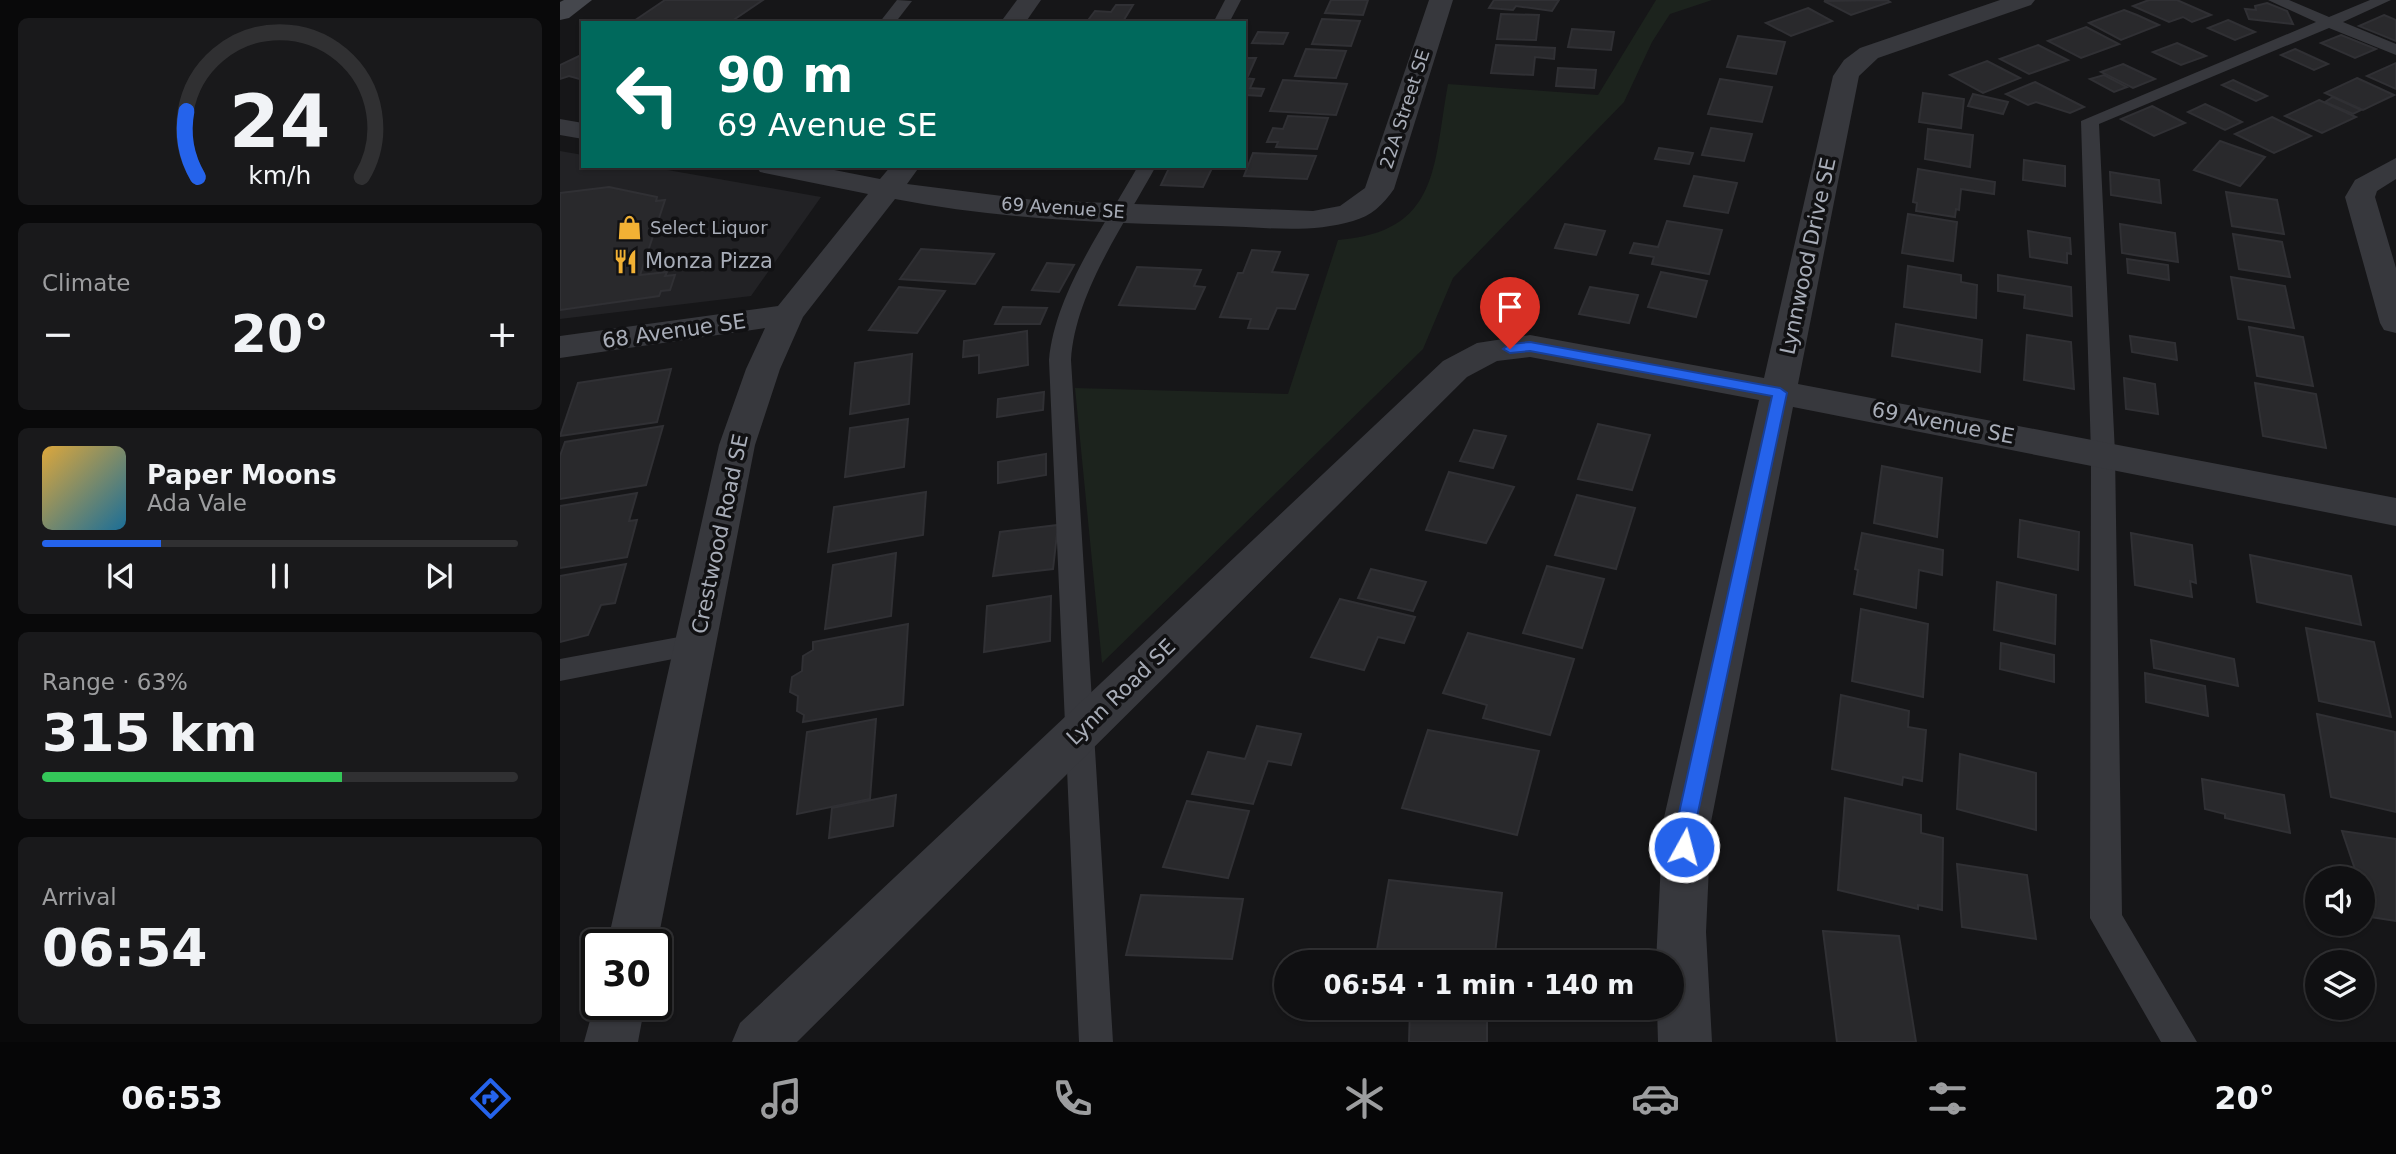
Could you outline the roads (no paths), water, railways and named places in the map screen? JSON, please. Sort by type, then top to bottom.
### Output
[{"type":"street","points":[[560,13],[580,0]]},
{"type":"street","points":[[1013,21],[1029,0]]},
{"type":"street","name":"22A Street SE","points":[[1357,209],[1371,202],[1379,189],[1441,0]]},
{"type":"street","name":"Lynnwood Drive SE","points":[[1685,1042],[1679,976],[1680,895],[1687,822],[1846,76],[1853,65],[1869,53],[2023,0]]},
{"type":"street","points":[[560,127],[581,131]]},
{"type":"street","points":[[2396,167],[2365,186],[2360,197],[2396,323]]},
{"type":"street","name":"69 Avenue SE","points":[[791,168],[898,178],[987,204],[1123,213],[1314,220],[1338,218],[1357,209]]},
{"type":"street","name":"Crestwood Road SE","points":[[635,929],[737,444],[763,369],[788,316],[898,178]]},
{"type":"street","name":"68 Avenue SE","points":[[560,347],[788,316]]},
{"type":"street","name":"69 Avenue SE","points":[[1489,351],[1530,346],[2103,453],[2396,512]]},
{"type":"street","name":"Lynn Road SE","points":[[759,1042],[1455,369],[1489,351]]},
{"type":"street","points":[[611,1042],[616,1020]]},
{"type":"lane","points":[[898,0],[905,0]]},
{"type":"lane","points":[[889,21],[905,0]]},
{"type":"lane","points":[[1222,21],[1233,0]]},
{"type":"lane","points":[[2276,0],[2396,50]]},
{"type":"lane","points":[[2180,1042],[2106,918],[2103,453],[2090,121],[2383,0]]},
{"type":"lane","points":[[1096,1042],[1060,360],[1062,332],[1074,300],[1146,168]]},
{"type":"lane","points":[[560,670],[695,645]]},
{"type":"place","name":"Select Liquor","points":[[630,228]]},
{"type":"place","name":"Monza Pizza","points":[[625,261]]}]
